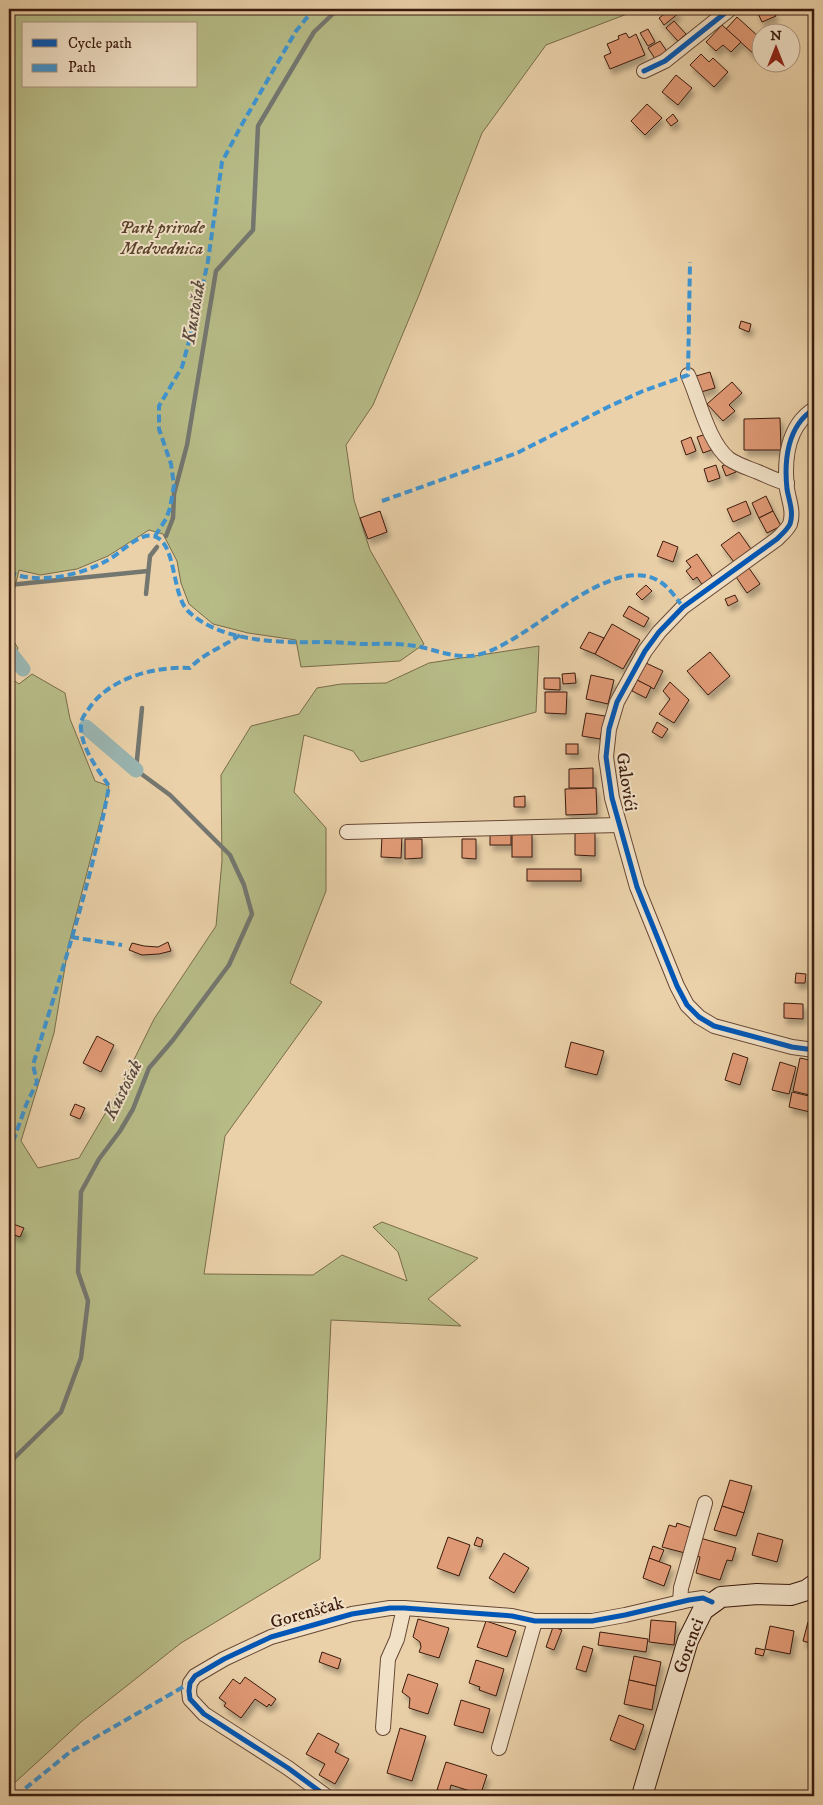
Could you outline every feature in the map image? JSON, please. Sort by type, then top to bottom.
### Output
[{"type":"street","points":[[644,71],[676,53],[730,9]]},
{"type":"street","points":[[688,375],[702,414],[725,455],[739,464],[777,481],[787,483]]},
{"type":"street","name":"Galovići","points":[[814,409],[802,420],[790,442],[786,456],[787,483],[792,512],[786,530],[777,539],[693,599],[670,619],[645,651],[621,693],[613,714],[606,748],[611,793],[642,902],[677,986],[692,1012],[705,1022],[725,1030],[796,1048],[814,1050]]},
{"type":"street","points":[[347,832],[619,825]]},
{"type":"street","points":[[680,1602],[681,1588],[705,1503]]},
{"type":"street","name":"Gorenci","points":[[642,1796],[688,1640],[703,1610],[721,1597],[735,1595],[791,1595],[807,1590],[814,1585]]},
{"type":"street","name":"Gorenščak","points":[[326,1796],[288,1768],[204,1714],[190,1698],[190,1683],[195,1676],[224,1659],[270,1637],[352,1614],[390,1608],[512,1616],[535,1621],[602,1619],[703,1598],[712,1602]]},
{"type":"street","points":[[383,1728],[388,1659],[401,1626],[404,1608]]},
{"type":"street","points":[[500,1748],[535,1621]]},
{"type":"green space","name":"Park prirode Medvednica","points":[[9,9],[640,9],[546,45],[482,133],[419,295],[373,405],[346,445],[354,500],[370,550],[424,644],[400,661],[301,667],[296,640],[248,633],[213,624],[189,604],[181,583],[177,561],[163,534],[149,530],[108,556],[77,569],[40,575],[19,570],[9,612]]},
{"type":"green space","points":[[9,634],[18,648],[9,677]]},
{"type":"green space","points":[[539,646],[536,712],[361,762],[353,751],[304,735],[294,792],[326,828],[326,891],[290,983],[322,1002],[225,1136],[204,1274],[313,1275],[342,1255],[407,1281],[398,1252],[373,1227],[382,1222],[478,1258],[428,1299],[461,1326],[331,1320],[320,1559],[181,1643],[81,1722],[9,1788],[9,677],[19,684],[32,674],[65,693],[70,719],[95,781],[109,786],[69,943],[54,1033],[21,1141],[38,1168],[79,1158],[119,1090],[154,1019],[216,926],[222,861],[221,775],[251,726],[299,714],[317,688],[341,684],[386,683],[429,663]]},
{"type":"building","points":[[671,9],[675,9],[679,13],[664,25],[659,18]]},
{"type":"building","points":[[756,9],[772,9],[776,16],[762,22]]},
{"type":"building","points":[[737,17],[750,29],[750,51],[726,29]]},
{"type":"building","points":[[674,21],[686,34],[678,41],[666,28]]},
{"type":"building","points":[[722,25],[741,42],[731,52],[723,45],[716,51],[706,42]]},
{"type":"building","points":[[648,29],[655,42],[648,46],[640,33]]},
{"type":"building","points":[[626,33],[629,38],[636,34],[645,55],[610,69],[604,56],[611,53],[607,44],[619,39],[618,36]]},
{"type":"building","points":[[660,41],[668,53],[656,60],[648,48]]},
{"type":"building","points":[[701,54],[709,62],[713,58],[728,72],[714,87],[690,65]]},
{"type":"building","points":[[676,75],[692,88],[678,105],[662,92]]},
{"type":"building","points":[[647,104],[662,118],[645,135],[631,121]]},
{"type":"building","points":[[673,114],[678,121],[671,126],[666,120]]},
{"type":"building","points":[[741,321],[751,324],[749,332],[739,328]]},
{"type":"building","points":[[710,372],[715,388],[701,392],[696,376]]},
{"type":"building","points":[[732,382],[742,393],[729,405],[735,411],[723,421],[707,404]]},
{"type":"building","points":[[780,418],[781,450],[744,450],[744,419]]},
{"type":"building","points":[[709,433],[714,449],[703,453],[697,437]]},
{"type":"building","points":[[691,437],[696,451],[686,455],[681,441]]},
{"type":"building","points":[[732,462],[736,472],[726,476],[722,466]]},
{"type":"building","points":[[716,465],[720,478],[708,482],[704,469]]},
{"type":"building","points":[[766,496],[773,511],[759,518],[752,503]]},
{"type":"building","points":[[746,501],[751,514],[733,522],[727,509]]},
{"type":"building","points":[[380,511],[387,532],[368,539],[360,518]]},
{"type":"building","points":[[773,511],[781,526],[767,533],[759,518]]},
{"type":"building","points":[[739,532],[751,549],[734,562],[721,545]]},
{"type":"building","points":[[663,541],[678,547],[673,562],[657,556]]},
{"type":"building","points":[[697,554],[714,579],[703,586],[697,577],[693,580],[686,571],[691,567],[686,561]]},
{"type":"building","points":[[749,568],[760,584],[747,593],[736,577]]},
{"type":"building","points":[[646,585],[652,591],[642,600],[636,594]]},
{"type":"building","points":[[735,595],[738,601],[728,606],[725,599]]},
{"type":"building","points":[[629,606],[649,618],[644,627],[623,616]]},
{"type":"building","points":[[612,624],[640,640],[623,669],[595,654]]},
{"type":"building","points":[[589,632],[604,638],[595,654],[580,648]]},
{"type":"building","points":[[710,652],[730,676],[708,695],[687,671]]},
{"type":"building","points":[[646,663],[663,671],[654,689],[637,680]]},
{"type":"building","points":[[575,673],[576,683],[563,684],[562,674]]},
{"type":"building","points":[[591,675],[614,680],[608,704],[586,699]]},
{"type":"building","points":[[544,678],[560,678],[560,690],[544,689]]},
{"type":"building","points":[[637,680],[651,687],[646,698],[632,691]]},
{"type":"building","points":[[670,682],[689,700],[674,723],[659,714],[670,699],[663,691]]},
{"type":"building","points":[[545,692],[567,692],[566,714],[545,713]]},
{"type":"building","points":[[586,713],[605,716],[600,739],[582,736]]},
{"type":"building","points":[[657,722],[668,729],[662,738],[652,732]]},
{"type":"building","points":[[566,744],[578,744],[578,754],[566,754]]},
{"type":"building","points":[[593,768],[593,788],[569,788],[569,769]]},
{"type":"building","points":[[596,788],[597,814],[566,815],[565,789]]},
{"type":"building","points":[[525,796],[525,807],[514,807],[514,797]]},
{"type":"building","points":[[512,832],[532,832],[532,857],[512,857]]},
{"type":"building","points":[[575,832],[595,832],[595,856],[575,855]]},
{"type":"building","points":[[490,834],[511,834],[511,845],[490,845]]},
{"type":"building","points":[[382,835],[402,836],[401,858],[381,857]]},
{"type":"building","points":[[405,839],[422,839],[422,858],[405,859]]},
{"type":"building","points":[[462,839],[476,839],[476,859],[462,858]]},
{"type":"building","points":[[527,869],[581,869],[581,881],[527,881]]},
{"type":"building","points":[[168,942],[171,951],[159,954],[142,955],[129,950],[132,943],[158,947]]},
{"type":"building","points":[[796,973],[806,974],[805,983],[795,983]]},
{"type":"building","points":[[784,1003],[803,1004],[803,1019],[784,1018]]},
{"type":"building","points":[[97,1036],[114,1045],[101,1072],[83,1063]]},
{"type":"building","points":[[571,1042],[604,1051],[597,1075],[565,1067]]},
{"type":"building","points":[[733,1053],[748,1058],[740,1085],[725,1080]]},
{"type":"building","points":[[800,1058],[814,1061],[814,1096],[793,1091]]},
{"type":"building","points":[[780,1062],[796,1067],[789,1094],[772,1090]]},
{"type":"building","points":[[792,1092],[813,1097],[810,1112],[789,1107]]},
{"type":"building","points":[[75,1104],[85,1108],[80,1119],[70,1115]]},
{"type":"building","points":[[13,1224],[24,1228],[20,1237],[9,1233]]},
{"type":"building","points":[[730,1480],[752,1486],[744,1513],[722,1506]]},
{"type":"building","points":[[722,1506],[744,1513],[736,1536],[714,1530]]},
{"type":"building","points":[[677,1523],[692,1528],[685,1553],[662,1547],[669,1525],[676,1527]]},
{"type":"building","points":[[758,1533],[783,1540],[777,1562],[752,1555]]},
{"type":"building","points":[[448,1537],[470,1545],[459,1576],[437,1568]]},
{"type":"building","points":[[477,1537],[483,1540],[481,1547],[474,1545]]},
{"type":"building","points":[[700,1538],[736,1548],[732,1561],[727,1560],[720,1580],[696,1573],[700,1557],[695,1555]]},
{"type":"building","points":[[653,1546],[664,1550],[659,1562],[649,1558]]},
{"type":"building","points":[[504,1553],[529,1568],[514,1593],[489,1578]]},
{"type":"building","points":[[649,1558],[671,1566],[664,1586],[643,1578]]},
{"type":"building","points":[[418,1619],[449,1628],[439,1658],[419,1652],[420,1642],[413,1637]]},
{"type":"building","points":[[651,1620],[676,1622],[674,1645],[649,1642]]},
{"type":"building","points":[[486,1621],[516,1631],[507,1657],[477,1647]]},
{"type":"building","points":[[808,1622],[814,1623],[814,1644],[803,1641]]},
{"type":"building","points":[[770,1626],[794,1631],[790,1654],[765,1649]]},
{"type":"building","points":[[553,1627],[562,1630],[554,1650],[546,1647]]},
{"type":"building","points":[[600,1632],[648,1639],[646,1652],[598,1645]]},
{"type":"building","points":[[583,1646],[593,1649],[586,1672],[576,1669]]},
{"type":"building","points":[[756,1648],[765,1650],[763,1656],[755,1654]]},
{"type":"building","points":[[322,1652],[341,1659],[338,1669],[319,1662]]},
{"type":"building","points":[[634,1656],[661,1662],[656,1686],[629,1680]]},
{"type":"building","points":[[476,1660],[504,1669],[496,1696],[479,1690],[480,1687],[469,1683]]},
{"type":"building","points":[[408,1674],[438,1684],[428,1714],[409,1708],[410,1698],[402,1692]]},
{"type":"building","points":[[245,1677],[276,1699],[271,1706],[269,1704],[267,1707],[255,1699],[241,1718],[224,1706],[226,1703],[219,1698],[233,1679],[240,1684]]},
{"type":"building","points":[[629,1680],[656,1686],[652,1710],[624,1704]]},
{"type":"building","points":[[461,1700],[490,1709],[483,1733],[454,1725]]},
{"type":"building","points":[[619,1715],[644,1725],[635,1750],[610,1740]]},
{"type":"building","points":[[400,1728],[426,1736],[412,1781],[387,1773]]},
{"type":"building","points":[[318,1733],[339,1744],[335,1752],[349,1759],[335,1784],[319,1775],[325,1764],[306,1754]]},
{"type":"building","points":[[446,1762],[487,1775],[480,1796],[468,1796],[470,1791],[451,1785],[449,1793],[437,1790]]},
{"type":"waterway","name":"Kustošak","points":[[166,536],[173,518],[174,494],[187,445],[216,271],[253,230],[258,126],[314,32],[338,9]]},
{"type":"waterway","name":"Kustošak","points":[[146,594],[150,556],[157,547]]},
{"type":"waterway","points":[[9,585],[148,571]]},
{"type":"waterway","points":[[9,651],[23,669]]},
{"type":"waterway","name":"Kustošak","points":[[9,1463],[61,1412],[81,1358],[88,1301],[78,1272],[81,1192],[99,1159],[120,1131],[133,1109],[149,1068],[173,1040],[229,965],[252,914],[244,885],[230,855],[170,795],[136,770],[142,708]]},
{"type":"waterway","points":[[86,727],[136,770]]},
{"type":"marked path","points":[[155,536],[166,519],[174,485],[171,464],[159,429],[159,406],[182,367],[197,312],[208,261],[222,162],[296,31],[314,9]]},
{"type":"marked path","points":[[382,501],[517,453],[643,391],[688,375],[690,262]]},
{"type":"marked path","points":[[9,571],[31,578],[58,577],[84,571],[106,561],[142,537],[153,536],[161,540],[166,547],[179,593],[188,611],[216,629],[233,635],[270,641],[402,644],[460,656],[477,655],[497,648],[568,603],[616,578],[639,575],[659,581],[669,589],[683,607]]},
{"type":"marked path","points":[[9,1153],[26,1105],[37,1082],[33,1065],[85,892],[109,786],[86,749],[81,733],[82,718],[97,699],[120,682],[133,676],[162,669],[190,668],[208,654],[240,635]]},
{"type":"marked path","points":[[71,937],[122,945]]},
{"type":"marked path","points":[[16,1796],[70,1752],[190,1683]]},
{"type":"cycle path","points":[[644,71],[665,61],[730,9]]},
{"type":"cycle path","points":[[814,409],[798,425],[789,445],[786,467],[791,511],[789,526],[777,539],[683,607],[659,632],[645,651],[617,702],[609,729],[606,757],[612,798],[637,887],[677,986],[687,1005],[699,1017],[714,1026],[792,1047],[814,1050]]},
{"type":"cycle path","points":[[326,1796],[288,1768],[204,1714],[190,1699],[190,1683],[195,1676],[224,1659],[271,1637],[352,1614],[390,1608],[512,1616],[535,1621],[592,1621],[689,1600],[703,1598],[712,1602]]}]
